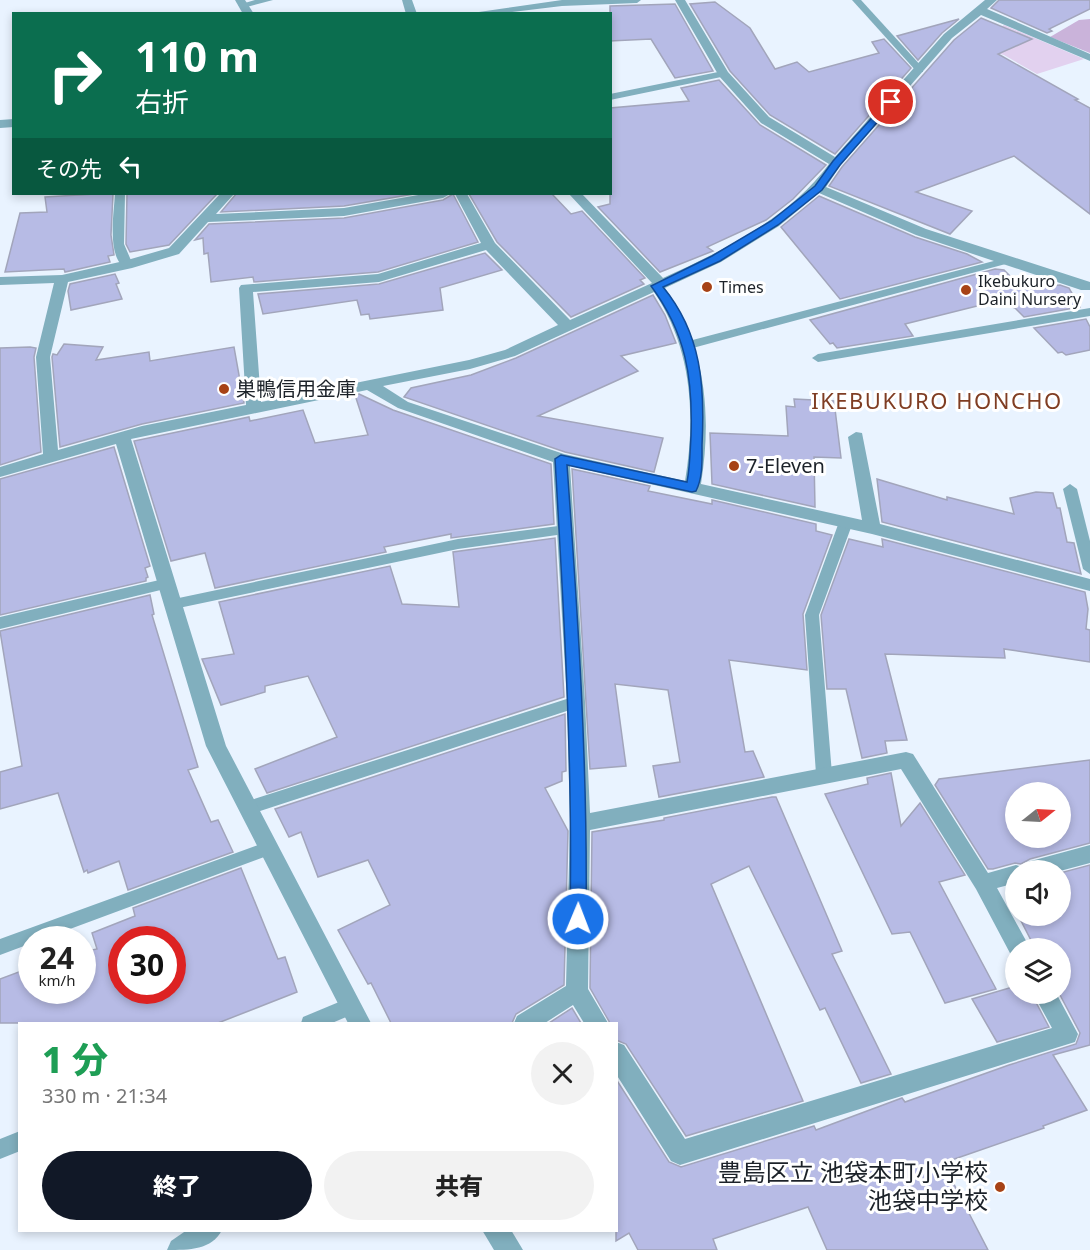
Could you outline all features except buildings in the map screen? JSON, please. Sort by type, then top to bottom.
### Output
[{"type":"street","points":[[680,0],[723,74],[765,120],[836,163]]},
{"type":"street","points":[[0,472],[122,436],[254,407],[370,385],[510,353],[716,259],[774,223],[818,188],[836,163],[948,36],[992,0]]},
{"type":"street","points":[[979,10],[1090,58]]},
{"type":"street","points":[[818,188],[921,232],[1089,289]]},
{"type":"street","points":[[0,281],[62,279],[127,265],[174,251],[226,195]]},
{"type":"street","points":[[205,218],[344,212],[438,195]]},
{"type":"street","points":[[462,195],[489,245],[568,327]]},
{"type":"street","points":[[576,195],[659,285],[689,345],[698,396],[695,471],[692,488]]},
{"type":"street","points":[[254,407],[246,288],[379,278],[489,245]]},
{"type":"street","points":[[51,457],[43,357],[62,279]]},
{"type":"street","points":[[370,385],[404,405],[561,459],[872,528],[1090,585]]},
{"type":"street","points":[[122,436],[216,746],[355,1015]]},
{"type":"street","points":[[856,437],[872,528]]},
{"type":"street","points":[[561,459],[576,702],[580,823],[577,991],[596,1022]]},
{"type":"street","points":[[580,823],[824,774],[906,760],[983,883],[1013,938]]},
{"type":"street","points":[[1068,860],[1090,854]]},
{"type":"street","points":[[983,883],[1005,877]]},
{"type":"street","points":[[527,1022],[577,991]]},
{"type":"street","points":[[618,1056],[680,1153],[1067,1034],[1050,1004]]},
{"type":"street","points":[[180,1250],[206,1232]]},
{"type":"street","points":[[496,1232],[510,1250]]},
{"type":"lane","points":[[244,6],[269,0]]},
{"type":"lane","points":[[486,12],[562,3],[637,0]]},
{"type":"lane","points":[[856,0],[920,70]]},
{"type":"lane","points":[[612,97],[723,74]]},
{"type":"lane","points":[[120,195],[118,244],[127,265]]},
{"type":"lane","points":[[689,345],[1009,260]]},
{"type":"lane","points":[[818,358],[1090,312]]},
{"type":"lane","points":[[1070,489],[1090,569]]},
{"type":"lane","points":[[824,774],[812,615],[846,522]]},
{"type":"lane","points":[[174,604],[458,544],[566,530]]},
{"type":"lane","points":[[0,623],[168,583]]},
{"type":"lane","points":[[248,808],[576,702]]},
{"type":"lane","points":[[0,947],[269,848]]},
{"type":"lane","points":[[315,1022],[355,1015]]},
{"type":"lane","points":[[0,1149],[18,1142]]},
{"type":"shaded area","points":[[1090,19],[1090,53],[1050,37],[1079,20]]},
{"type":"shaded area","points":[[1004,25],[1084,59],[1037,74],[1004,55],[978,47]]},
{"type":"place","name":"Times","points":[[707,287]]},
{"type":"place","name":"Ikebukuro Daini Nursery","points":[[966,290]]},
{"type":"place","name":"巣鴨信用金庫","points":[[224,389]]},
{"type":"place","name":"7-Eleven","points":[[734,466]]},
{"type":"place","name":"豊島区立 池袋本町小学校 池袋中学校","points":[[1000,1187]]},
{"type":"district","name":"IKEBUKURO HONCHO","points":[[937,401]]},
{"type":"route","points":[[578,919],[580,823],[576,702],[561,459],[692,488],[695,471],[698,396],[689,345],[682,326],[668,300],[657,286],[716,259],[774,223],[818,188],[836,163],[891,102]]}]
